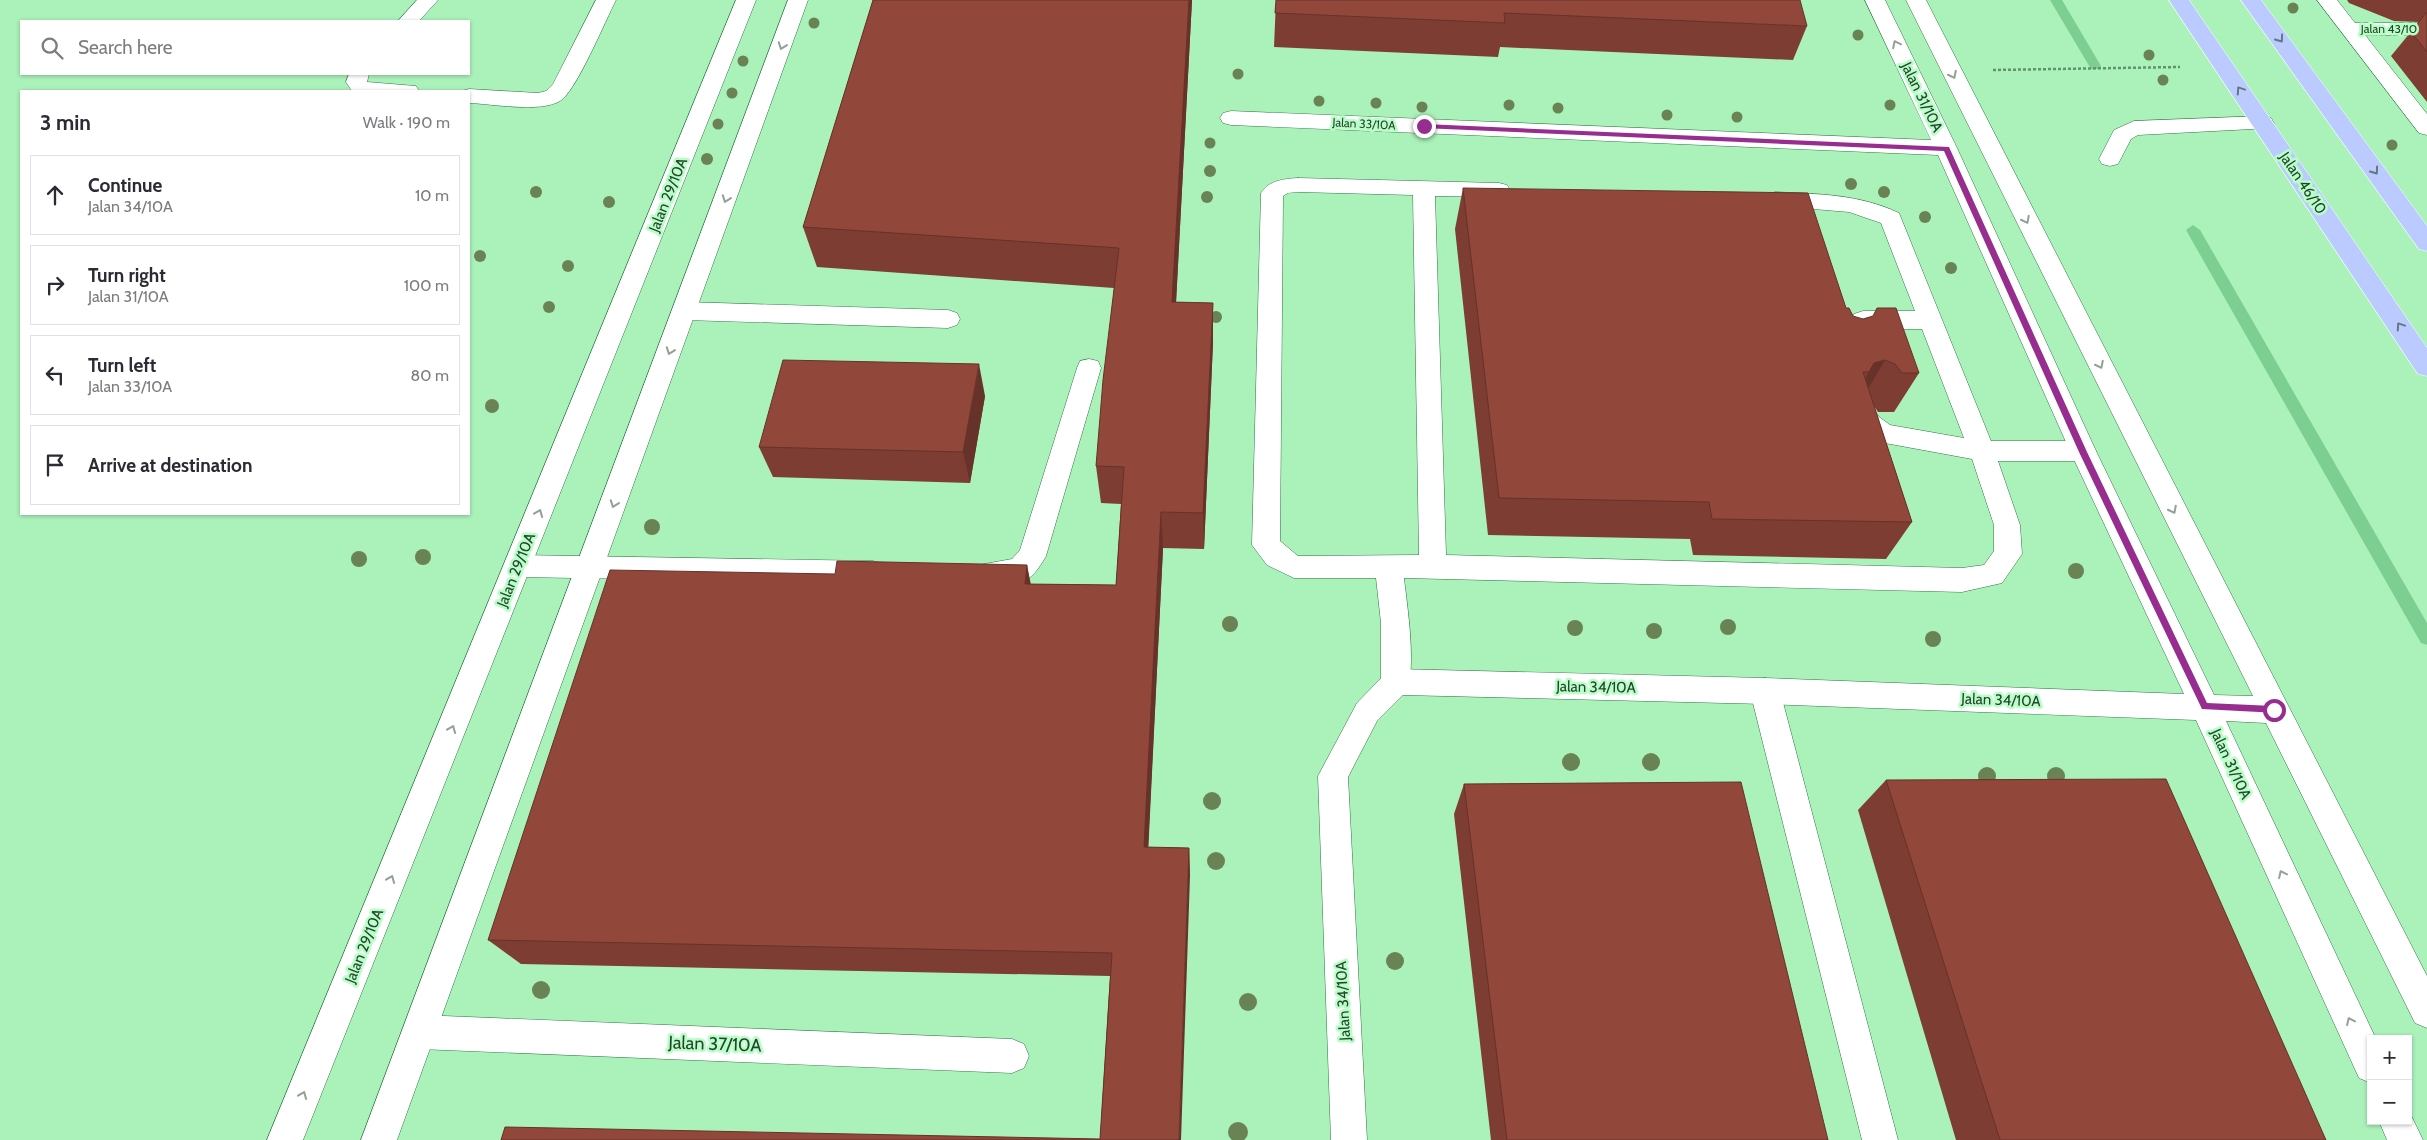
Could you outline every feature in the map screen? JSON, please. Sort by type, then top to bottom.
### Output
[{"type":"main road","name":"Jalan 46/10","points":[[2179,0],[2427,367]]},
{"type":"main road","points":[[2251,0],[2427,243]]},
{"type":"street","points":[[409,20],[428,0]]},
{"type":"street","points":[[470,96],[538,100],[553,96],[562,87],[606,0]]},
{"type":"street","name":"Jalan 29/10A","points":[[285,1140],[746,0]]},
{"type":"street","points":[[379,1140],[798,0]]},
{"type":"street","name":"Jalan 31/10A","points":[[1875,0],[1946,148],[2083,452],[2205,707],[2367,1057]]},
{"type":"street","points":[[1916,0],[2427,1011]]},
{"type":"street","points":[[2327,0],[2427,128]]},
{"type":"street","name":"Jalan 43/10","points":[[2350,29],[2427,29]]},
{"type":"street","points":[[359,75],[356,82],[361,88],[393,90]]},
{"type":"street","name":"Jalan 33/10A","points":[[1232,118],[1946,148]]},
{"type":"street","points":[[2110,159],[2122,135],[2134,128],[2263,123]]},
{"type":"street","points":[[1522,191],[1298,185],[1282,186],[1272,193],[1266,545],[1278,557],[1294,567],[1433,566],[1962,580],[1992,575],[2008,554],[2007,525],[1982,452],[1890,218],[1874,209],[1844,203],[1756,200]]},
{"type":"street","points":[[1424,187],[1433,566]]},
{"type":"street","points":[[685,311],[948,319]]},
{"type":"street","points":[[1840,326],[1845,322],[1854,320],[1930,320]]},
{"type":"street","points":[[960,573],[999,573],[1019,570],[1032,556],[1089,368]]},
{"type":"street","points":[[1861,411],[1870,424],[1884,434],[1982,452],[2083,452]]},
{"type":"street","points":[[518,566],[900,572]]},
{"type":"street","points":[[1390,566],[1395,623],[1396,682]]},
{"type":"street","name":"Jalan 34/10A","points":[[1349,1140],[1333,776],[1367,712],[1396,682],[1765,691],[2274,710]]},
{"type":"street","points":[[1765,691],[1880,1140]]},
{"type":"street","name":"Jalan 37/10A","points":[[418,1032],[1012,1056]]},
{"type":"street","points":[[2398,1125],[2405,1140]]},
{"type":"path","points":[[1950,70],[2224,66]]},
{"type":"building","points":[[873,0],[1189,0],[1172,302],[1213,303],[1203,513],[1161,512],[1144,847],[1189,848],[1179,1140],[501,1140],[505,1127],[1100,1139],[1112,953],[488,940],[610,570],[835,574],[837,561],[1027,565],[1025,584],[1116,585],[1124,467],[1096,466],[1103,380],[1119,248],[803,227]]},
{"type":"building","points":[[1276,0],[1800,0],[1807,26],[1504,13],[1505,23],[1275,13]]},
{"type":"building","points":[[2427,13],[2427,52],[2411,32]]},
{"type":"building","points":[[1463,188],[1808,193],[1846,308],[1849,308],[1853,316],[1863,319],[1873,316],[1877,308],[1896,308],[1919,373],[1902,373],[1895,364],[1885,360],[1874,363],[1869,372],[1863,372],[1912,522],[1712,519],[1709,502],[1499,498]]},
{"type":"building","points":[[783,360],[979,364],[963,452],[759,447]]},
{"type":"building","points":[[2166,779],[2326,1140],[2000,1140],[1886,780]]},
{"type":"building","points":[[1741,782],[1828,1140],[1507,1140],[1464,784]]},
{"type":"waterway","points":[[2056,0],[2095,66]]},
{"type":"waterway","points":[[2193,230],[2427,638]]},
{"type":"route","points":[[1424,126],[1946,148],[2083,452],[2205,707],[2274,710]]}]
